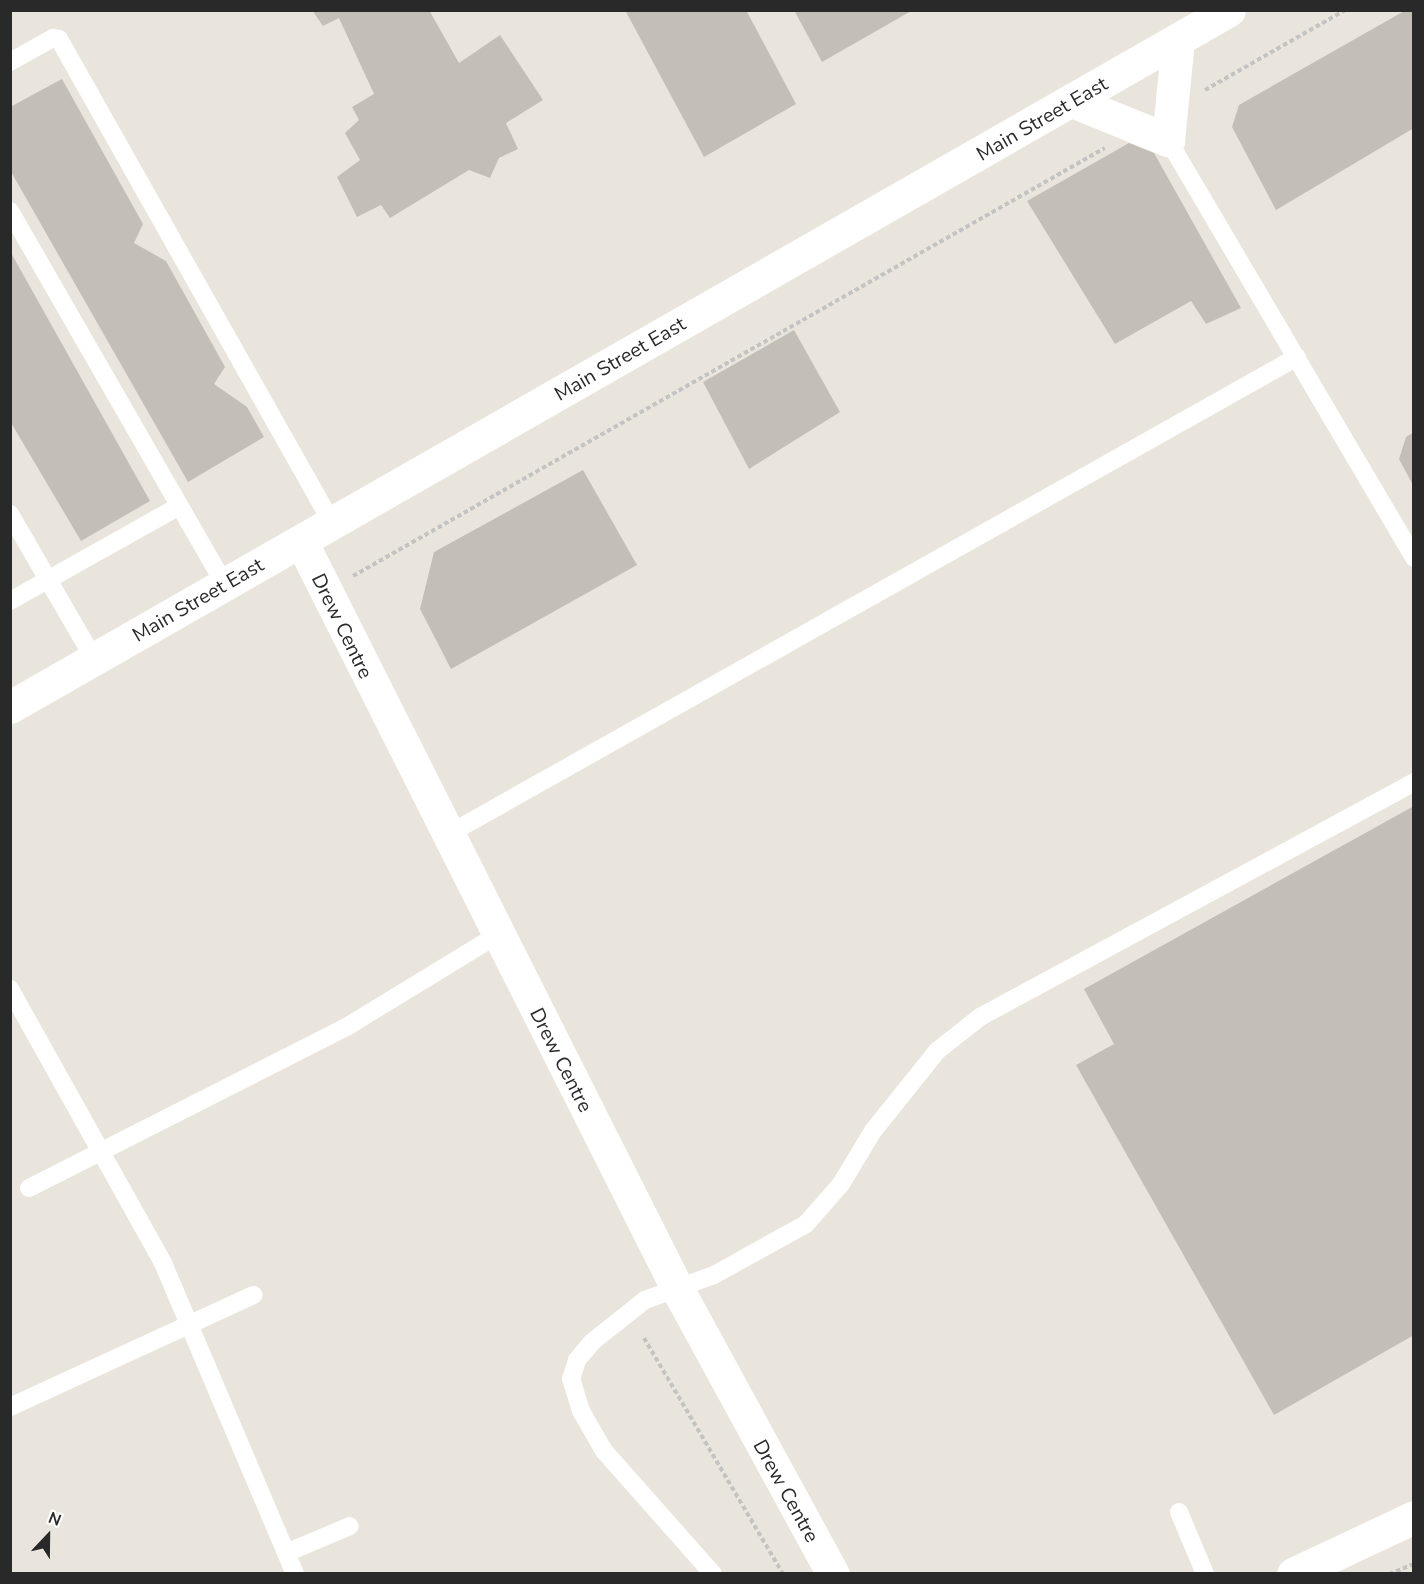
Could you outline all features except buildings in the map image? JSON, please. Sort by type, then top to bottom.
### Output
[{"type":"main road","name":"Main Street East","points":[[10,706],[1228,10]]},
{"type":"main road","points":[[1072,101],[1159,126],[1178,40]]},
{"type":"main road","name":"Drew Centre","points":[[301,541],[324,593],[678,1290],[833,1574]]},
{"type":"main road","points":[[1293,1574],[1413,1517]]},
{"type":"lane","points":[[10,62],[53,38],[60,39],[332,523]]},
{"type":"lane","points":[[1159,126],[1297,357],[1413,558]]},
{"type":"lane","points":[[10,211],[225,585]]},
{"type":"lane","points":[[447,835],[1297,357]]},
{"type":"lane","points":[[10,601],[179,506]]},
{"type":"lane","points":[[10,514],[94,659]]},
{"type":"lane","points":[[713,1574],[604,1451],[581,1411],[571,1379],[577,1360],[592,1342],[645,1300],[678,1290],[766,1250],[806,1224],[841,1184],[873,1131],[937,1051],[980,1017],[1413,782]]},
{"type":"lane","points":[[29,1188],[102,1154],[348,1026],[497,934]]},
{"type":"lane","points":[[10,989],[163,1263],[295,1574]]},
{"type":"lane","points":[[10,1407],[253,1295]]},
{"type":"lane","points":[[1179,1512],[1205,1574]]},
{"type":"lane","points":[[286,1553],[350,1526]]},
{"type":"path","points":[[324,593],[1159,126],[1345,10]]},
{"type":"path","points":[[644,1338],[783,1574]]},
{"type":"path","points":[[1389,1574],[1413,1564]]}]
